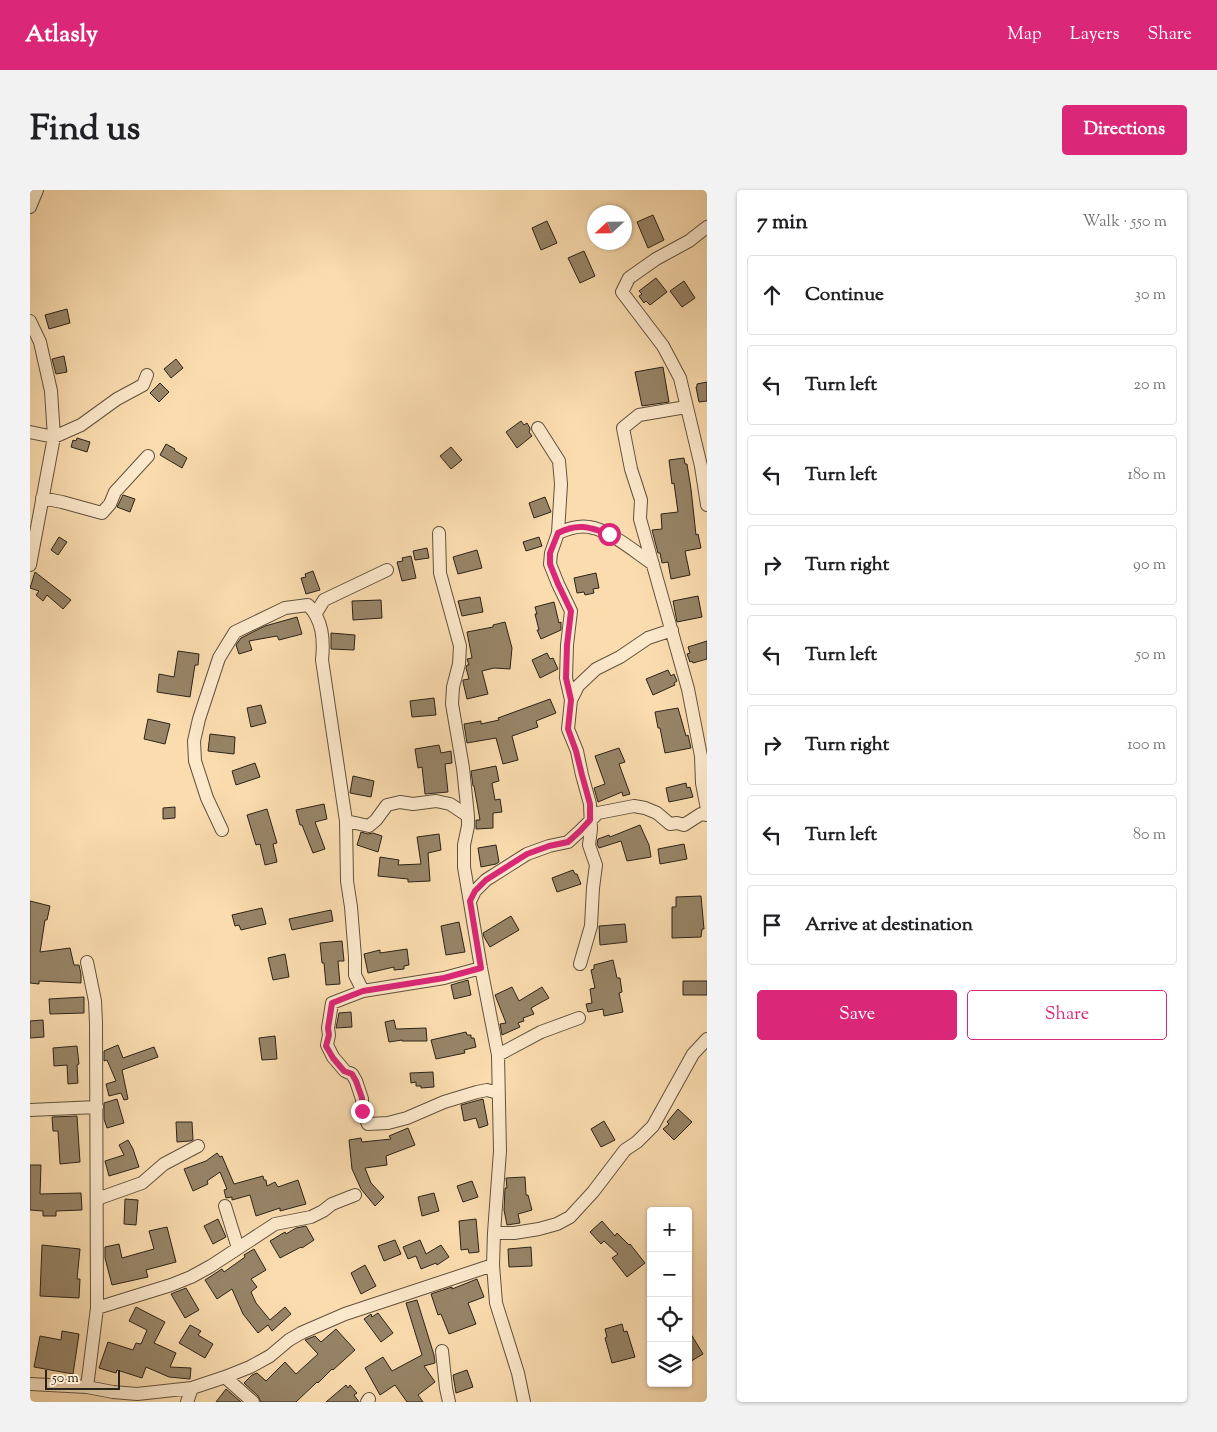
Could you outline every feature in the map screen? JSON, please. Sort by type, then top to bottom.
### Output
[{"type":"street","points":[[30,207],[37,190]]},
{"type":"street","points":[[707,227],[690,242],[656,259],[629,278],[622,292],[663,346],[680,378],[707,505]]},
{"type":"street","points":[[30,321],[40,342],[50,391],[54,437],[30,559]]},
{"type":"street","points":[[30,432],[54,437],[81,425],[117,399],[143,385],[147,375]]},
{"type":"street","points":[[686,407],[639,415],[623,428],[640,500],[640,519],[688,689],[704,756],[702,783],[707,809]]},
{"type":"street","points":[[538,428],[559,461],[558,533],[550,553],[550,564],[571,611],[566,678],[571,700],[568,729],[590,804],[591,829],[589,844],[596,865],[591,926],[580,964]]},
{"type":"street","points":[[42,498],[102,513],[110,504],[115,492],[148,456]]},
{"type":"street","points":[[558,533],[566,529],[588,526],[609,534],[653,564]]},
{"type":"street","points":[[439,532],[440,573],[460,646],[452,704],[463,768],[468,816],[464,846],[464,867],[498,1055],[500,1151],[493,1264],[496,1303],[518,1373],[524,1402]]},
{"type":"street","points":[[316,613],[324,600],[387,570]]},
{"type":"street","points":[[222,830],[207,798],[194,761],[194,741],[199,719],[219,658],[235,632],[285,608],[308,605],[316,613],[324,640],[322,660],[346,821],[347,881],[355,957],[354,976],[363,991]]},
{"type":"street","points":[[571,700],[578,686],[596,669],[620,657],[648,638],[672,630]]},
{"type":"street","points":[[346,821],[369,826],[387,805],[400,802],[413,804],[436,801],[450,804],[468,816]]},
{"type":"street","points":[[470,901],[475,891],[493,875],[527,854],[568,842],[598,813],[634,806],[657,813],[670,824],[684,825],[701,814],[707,815]]},
{"type":"street","points":[[87,962],[95,1001],[97,1107],[96,1308],[87,1387]]},
{"type":"street","points":[[481,968],[444,978],[363,991],[332,1003],[326,1046],[344,1071],[352,1074],[356,1081],[362,1098],[362,1111],[368,1124],[388,1124],[444,1102],[477,1092],[487,1090],[498,1093]]},
{"type":"street","points":[[498,1055],[541,1032],[579,1018]]},
{"type":"street","points":[[494,1233],[538,1230],[557,1224],[570,1217],[593,1192],[625,1150],[637,1142],[653,1126],[693,1054],[707,1039]]},
{"type":"street","points":[[30,1110],[97,1107]]},
{"type":"street","points":[[97,1199],[142,1183],[164,1164],[198,1146]]},
{"type":"street","points":[[96,1308],[171,1286],[211,1266],[275,1224],[311,1217],[332,1204],[355,1195]]},
{"type":"street","points":[[224,1206],[238,1248]]},
{"type":"street","points":[[30,1384],[87,1387],[137,1394],[192,1388],[250,1367],[270,1356],[289,1340],[301,1333],[345,1314],[493,1264]]},
{"type":"street","points":[[442,1351],[446,1388],[450,1402]]},
{"type":"street","points":[[225,1377],[253,1402]]},
{"type":"street","points":[[186,1402],[192,1388]]},
{"type":"building","points":[[653,215],[664,240],[648,248],[637,222]]},
{"type":"building","points":[[547,221],[557,243],[541,250],[532,228]]},
{"type":"building","points":[[584,251],[595,276],[580,283],[568,258]]},
{"type":"building","points":[[656,278],[667,292],[650,305],[646,301],[644,303],[639,296],[642,294],[639,291]]},
{"type":"building","points":[[684,281],[695,298],[682,307],[670,291]]},
{"type":"building","points":[[67,309],[70,323],[49,329],[45,315]]},
{"type":"building","points":[[64,356],[67,372],[56,374],[52,359]]},
{"type":"building","points":[[176,359],[183,368],[171,378],[164,369]]},
{"type":"building","points":[[663,367],[669,402],[642,406],[635,372]]},
{"type":"building","points":[[707,382],[707,401],[699,402],[697,384]]},
{"type":"building","points":[[160,383],[169,392],[159,402],[150,393]]},
{"type":"building","points":[[521,421],[524,425],[527,423],[532,436],[517,448],[506,432]]},
{"type":"building","points":[[77,438],[90,442],[87,452],[71,447],[73,440],[76,441]]},
{"type":"building","points":[[166,444],[187,458],[182,468],[160,455]]},
{"type":"building","points":[[451,447],[462,460],[451,469],[440,456]]},
{"type":"building","points":[[684,458],[685,464],[687,464],[691,489],[696,535],[698,534],[701,548],[685,551],[690,575],[671,579],[668,562],[662,563],[652,530],[662,529],[661,514],[678,512],[669,460]]},
{"type":"building","points":[[123,495],[135,499],[130,512],[117,507]]},
{"type":"building","points":[[545,497],[551,512],[534,518],[529,503]]},
{"type":"building","points":[[59,537],[67,542],[58,555],[51,550]]},
{"type":"building","points":[[539,537],[542,546],[526,551],[523,542]]},
{"type":"building","points":[[427,548],[429,558],[415,560],[413,551]]},
{"type":"building","points":[[477,550],[482,568],[458,574],[453,557]]},
{"type":"building","points":[[411,556],[416,578],[402,581],[397,562],[403,561],[402,558]]},
{"type":"building","points":[[313,571],[320,590],[306,594],[301,578],[306,577],[305,574]]},
{"type":"building","points":[[35,572],[71,600],[63,609],[47,595],[43,601],[36,595],[39,591],[30,588]]},
{"type":"building","points":[[596,573],[599,588],[593,589],[594,593],[585,595],[584,592],[577,593],[574,578]]},
{"type":"building","points":[[698,596],[702,617],[677,622],[673,601]]},
{"type":"building","points":[[480,597],[483,612],[462,616],[458,601]]},
{"type":"building","points":[[381,600],[382,618],[353,620],[352,601]]},
{"type":"building","points":[[554,602],[559,623],[561,622],[561,630],[541,639],[537,630],[539,630],[535,607]]},
{"type":"building","points":[[297,617],[302,634],[279,640],[277,636],[249,641],[252,650],[239,654],[236,645],[241,638],[265,626]]},
{"type":"building","points":[[505,622],[512,648],[510,669],[494,668],[482,671],[488,694],[467,699],[463,680],[469,679],[466,668],[469,665],[467,659],[472,658],[467,632],[493,627],[493,625]]},
{"type":"building","points":[[331,633],[355,635],[354,650],[331,649]]},
{"type":"building","points":[[707,641],[707,659],[693,663],[692,661],[690,662],[687,654],[690,653],[688,647]]},
{"type":"building","points":[[178,651],[199,654],[198,665],[195,665],[190,697],[157,692],[159,674],[174,677]]},
{"type":"building","points":[[547,653],[550,659],[553,658],[558,669],[540,678],[532,660]]},
{"type":"building","points":[[668,670],[671,676],[674,674],[677,681],[674,683],[675,685],[653,695],[646,679]]},
{"type":"building","points":[[434,698],[436,715],[412,717],[410,701]]},
{"type":"building","points":[[550,699],[556,713],[536,721],[538,727],[512,736],[518,760],[503,764],[496,738],[467,743],[464,724],[481,721],[481,724],[499,720],[498,718]]},
{"type":"building","points":[[261,705],[266,723],[251,727],[247,708]]},
{"type":"building","points":[[678,708],[691,748],[665,753],[655,712]]},
{"type":"building","points":[[148,719],[170,724],[165,744],[144,739]]},
{"type":"building","points":[[210,734],[235,737],[234,754],[208,751]]},
{"type":"building","points":[[439,745],[441,753],[451,751],[452,763],[445,764],[448,792],[425,794],[422,767],[418,768],[415,749]]},
{"type":"building","points":[[619,748],[625,762],[619,764],[630,794],[623,796],[622,792],[598,802],[594,788],[605,784],[595,756]]},
{"type":"building","points":[[255,763],[260,777],[236,785],[232,771]]},
{"type":"building","points":[[496,766],[499,781],[492,783],[495,800],[500,799],[502,812],[493,813],[493,828],[476,829],[476,820],[480,820],[471,771]]},
{"type":"building","points":[[353,776],[374,781],[371,797],[350,793]]},
{"type":"building","points":[[686,783],[687,788],[690,787],[693,797],[669,802],[666,788]]},
{"type":"building","points":[[324,804],[327,819],[315,822],[325,849],[313,853],[302,825],[300,825],[296,810]]},
{"type":"building","points":[[175,807],[175,818],[163,819],[163,808]]},
{"type":"building","points":[[267,809],[277,843],[273,844],[277,862],[265,865],[260,844],[256,845],[247,815]]},
{"type":"building","points":[[640,825],[649,845],[651,857],[627,861],[621,841],[599,848],[597,844],[598,839],[609,835],[610,837]]},
{"type":"building","points":[[361,832],[382,836],[378,852],[357,845]]},
{"type":"building","points":[[439,834],[441,850],[428,853],[430,881],[408,882],[408,879],[378,876],[380,857],[399,860],[398,865],[421,864],[417,837]]},
{"type":"building","points":[[684,844],[687,859],[660,864],[658,849]]},
{"type":"building","points":[[496,845],[499,862],[481,867],[478,848]]},
{"type":"building","points":[[573,870],[581,884],[557,892],[552,878]]},
{"type":"building","points":[[701,896],[704,929],[702,929],[701,937],[672,938],[672,907],[676,907],[676,897]]},
{"type":"building","points":[[30,901],[50,906],[47,920],[45,920],[40,952],[70,948],[74,965],[79,965],[81,983],[39,981],[39,984],[30,983]]},
{"type":"building","points":[[262,908],[266,924],[241,930],[239,925],[235,926],[232,915]]},
{"type":"building","points":[[331,910],[333,921],[292,930],[289,919]]},
{"type":"building","points":[[511,916],[519,930],[490,947],[483,933]]},
{"type":"building","points":[[459,922],[465,952],[446,955],[441,926]]},
{"type":"building","points":[[625,924],[627,942],[600,945],[599,926]]},
{"type":"building","points":[[342,941],[344,961],[338,961],[340,984],[326,985],[320,943]]},
{"type":"building","points":[[407,949],[409,965],[404,966],[404,969],[394,970],[394,967],[368,973],[364,954],[380,950],[380,953]]},
{"type":"building","points":[[285,954],[289,977],[273,980],[268,958]]},
{"type":"building","points":[[613,960],[617,978],[620,978],[622,992],[619,993],[623,1012],[604,1016],[603,1009],[588,1012],[586,1004],[592,1003],[590,989],[595,988],[591,970],[594,969],[594,965]]},
{"type":"building","points":[[468,980],[471,995],[454,999],[451,985]]},
{"type":"building","points":[[683,981],[707,981],[707,995],[683,995]]},
{"type":"building","points":[[512,987],[519,1001],[542,987],[549,998],[531,1008],[534,1014],[523,1018],[524,1021],[518,1023],[520,1027],[502,1035],[500,1024],[506,1023],[495,995]]},
{"type":"building","points":[[84,997],[84,1013],[50,1014],[49,999]]},
{"type":"building","points":[[351,1012],[352,1027],[336,1028],[339,1013]]},
{"type":"building","points":[[43,1020],[44,1037],[30,1038],[30,1021]]},
{"type":"building","points":[[394,1020],[396,1029],[426,1028],[427,1041],[402,1040],[389,1042],[385,1022]]},
{"type":"building","points":[[466,1032],[467,1035],[471,1035],[471,1038],[474,1038],[476,1047],[464,1050],[465,1053],[436,1059],[431,1040]]},
{"type":"building","points":[[275,1036],[277,1059],[262,1060],[259,1038]]},
{"type":"building","points":[[118,1045],[123,1058],[154,1047],[158,1057],[122,1070],[128,1099],[124,1100],[121,1093],[109,1096],[106,1084],[116,1081],[107,1060],[104,1061],[104,1051]]},
{"type":"building","points":[[77,1046],[79,1064],[77,1065],[78,1083],[68,1084],[67,1065],[54,1066],[53,1048]]},
{"type":"building","points":[[433,1072],[434,1087],[421,1088],[421,1086],[416,1086],[416,1082],[411,1083],[410,1073]]},
{"type":"building","points":[[117,1099],[124,1123],[107,1128],[104,1119],[104,1103]]},
{"type":"building","points":[[483,1099],[488,1125],[479,1128],[476,1118],[464,1121],[461,1105]]},
{"type":"building","points":[[678,1109],[692,1122],[674,1140],[663,1129],[669,1124],[667,1122]]},
{"type":"building","points":[[77,1116],[80,1162],[60,1164],[58,1131],[53,1131],[52,1117]]},
{"type":"building","points":[[604,1121],[615,1140],[601,1147],[591,1129]]},
{"type":"building","points":[[176,1122],[192,1122],[193,1140],[177,1142]]},
{"type":"building","points":[[408,1128],[415,1145],[386,1156],[387,1165],[365,1168],[371,1183],[384,1197],[375,1206],[361,1189],[352,1169],[349,1140],[361,1138],[362,1142],[391,1139],[389,1136]]},
{"type":"building","points":[[128,1140],[139,1167],[109,1176],[105,1161],[124,1155],[119,1145]]},
{"type":"building","points":[[217,1153],[220,1157],[222,1156],[234,1184],[263,1176],[267,1186],[275,1182],[278,1187],[298,1180],[306,1204],[280,1211],[280,1208],[256,1216],[250,1195],[232,1200],[232,1197],[226,1198],[224,1190],[227,1189],[220,1172],[207,1181],[208,1184],[193,1191],[184,1169],[206,1161]]},
{"type":"building","points":[[30,1165],[41,1165],[40,1194],[81,1193],[82,1210],[56,1211],[56,1216],[43,1216],[43,1211],[30,1210]]},
{"type":"building","points":[[525,1177],[526,1195],[528,1195],[532,1210],[518,1214],[520,1223],[507,1225],[504,1210],[505,1188],[507,1188],[506,1178]]},
{"type":"building","points":[[472,1181],[478,1197],[463,1202],[457,1186]]},
{"type":"building","points":[[434,1193],[439,1211],[422,1216],[418,1197]]},
{"type":"building","points":[[125,1199],[138,1200],[136,1225],[124,1224]]},
{"type":"building","points":[[218,1219],[226,1237],[213,1244],[204,1226]]},
{"type":"building","points":[[476,1219],[479,1252],[469,1253],[468,1249],[461,1250],[459,1221]]},
{"type":"building","points":[[602,1221],[615,1236],[617,1233],[630,1244],[645,1263],[627,1277],[612,1258],[618,1254],[604,1241],[601,1244],[590,1232]]},
{"type":"building","points":[[306,1226],[314,1240],[280,1258],[270,1241],[285,1232],[286,1234],[296,1228]]},
{"type":"building","points":[[167,1227],[176,1262],[146,1270],[148,1277],[112,1285],[105,1258],[105,1247],[119,1244],[122,1258],[154,1249],[149,1231]]},
{"type":"building","points":[[395,1240],[401,1254],[384,1261],[378,1246]]},
{"type":"building","points":[[420,1240],[426,1254],[441,1245],[449,1257],[437,1265],[436,1263],[421,1269],[416,1256],[408,1259],[403,1247]]},
{"type":"building","points":[[42,1245],[80,1249],[77,1279],[80,1279],[79,1298],[40,1296]]},
{"type":"building","points":[[531,1247],[532,1266],[509,1267],[508,1249]]},
{"type":"building","points":[[254,1249],[266,1270],[251,1279],[257,1287],[251,1292],[256,1303],[270,1320],[285,1307],[291,1314],[272,1331],[268,1325],[258,1333],[243,1314],[232,1289],[217,1299],[205,1280],[222,1269],[224,1272]]},
{"type":"building","points":[[365,1265],[376,1286],[361,1294],[351,1273]]},
{"type":"building","points":[[477,1279],[484,1297],[468,1303],[476,1324],[449,1334],[441,1314],[438,1315],[431,1294],[452,1287],[452,1289]]},
{"type":"building","points":[[186,1288],[199,1310],[185,1318],[171,1294]]},
{"type":"building","points":[[417,1300],[435,1363],[424,1366],[435,1382],[418,1395],[423,1402],[407,1402],[395,1385],[380,1395],[365,1368],[383,1357],[392,1371],[422,1355],[406,1303]]},
{"type":"building","points":[[136,1307],[165,1322],[154,1343],[176,1353],[170,1367],[191,1368],[190,1379],[169,1377],[146,1367],[142,1378],[117,1370],[116,1373],[99,1368],[108,1342],[133,1350],[136,1343],[141,1344],[147,1330],[129,1321]]},
{"type":"building","points":[[378,1313],[393,1333],[381,1342],[364,1319],[371,1314],[372,1317]]},
{"type":"building","points":[[622,1324],[624,1332],[627,1331],[635,1357],[612,1363],[605,1338],[607,1337],[605,1329]]},
{"type":"building","points":[[190,1325],[201,1331],[198,1335],[213,1344],[205,1358],[179,1343]]},
{"type":"building","points":[[336,1329],[355,1350],[296,1402],[261,1402],[258,1396],[244,1383],[257,1373],[266,1381],[285,1362],[296,1374],[318,1354],[305,1340],[315,1336],[321,1342]]},
{"type":"building","points":[[62,1331],[79,1334],[73,1374],[34,1367],[40,1336],[61,1340]]},
{"type":"building","points":[[692,1336],[703,1354],[692,1361]]},
{"type":"building","points":[[467,1370],[473,1387],[456,1393],[453,1375]]},
{"type":"building","points":[[346,1385],[348,1388],[350,1385],[357,1393],[354,1395],[359,1402],[326,1402]]},
{"type":"building","points":[[226,1389],[241,1402],[216,1402]]},
{"type":"route","points":[[362,1111],[362,1098],[356,1081],[352,1074],[344,1071],[326,1046],[329,1035],[328,1020],[332,1003],[363,991],[444,978],[481,968],[470,901],[475,891],[486,880],[527,854],[568,842],[590,820],[590,804],[568,729],[571,700],[566,678],[571,611],[550,564],[550,553],[558,533],[566,529],[588,526],[609,534]]}]
